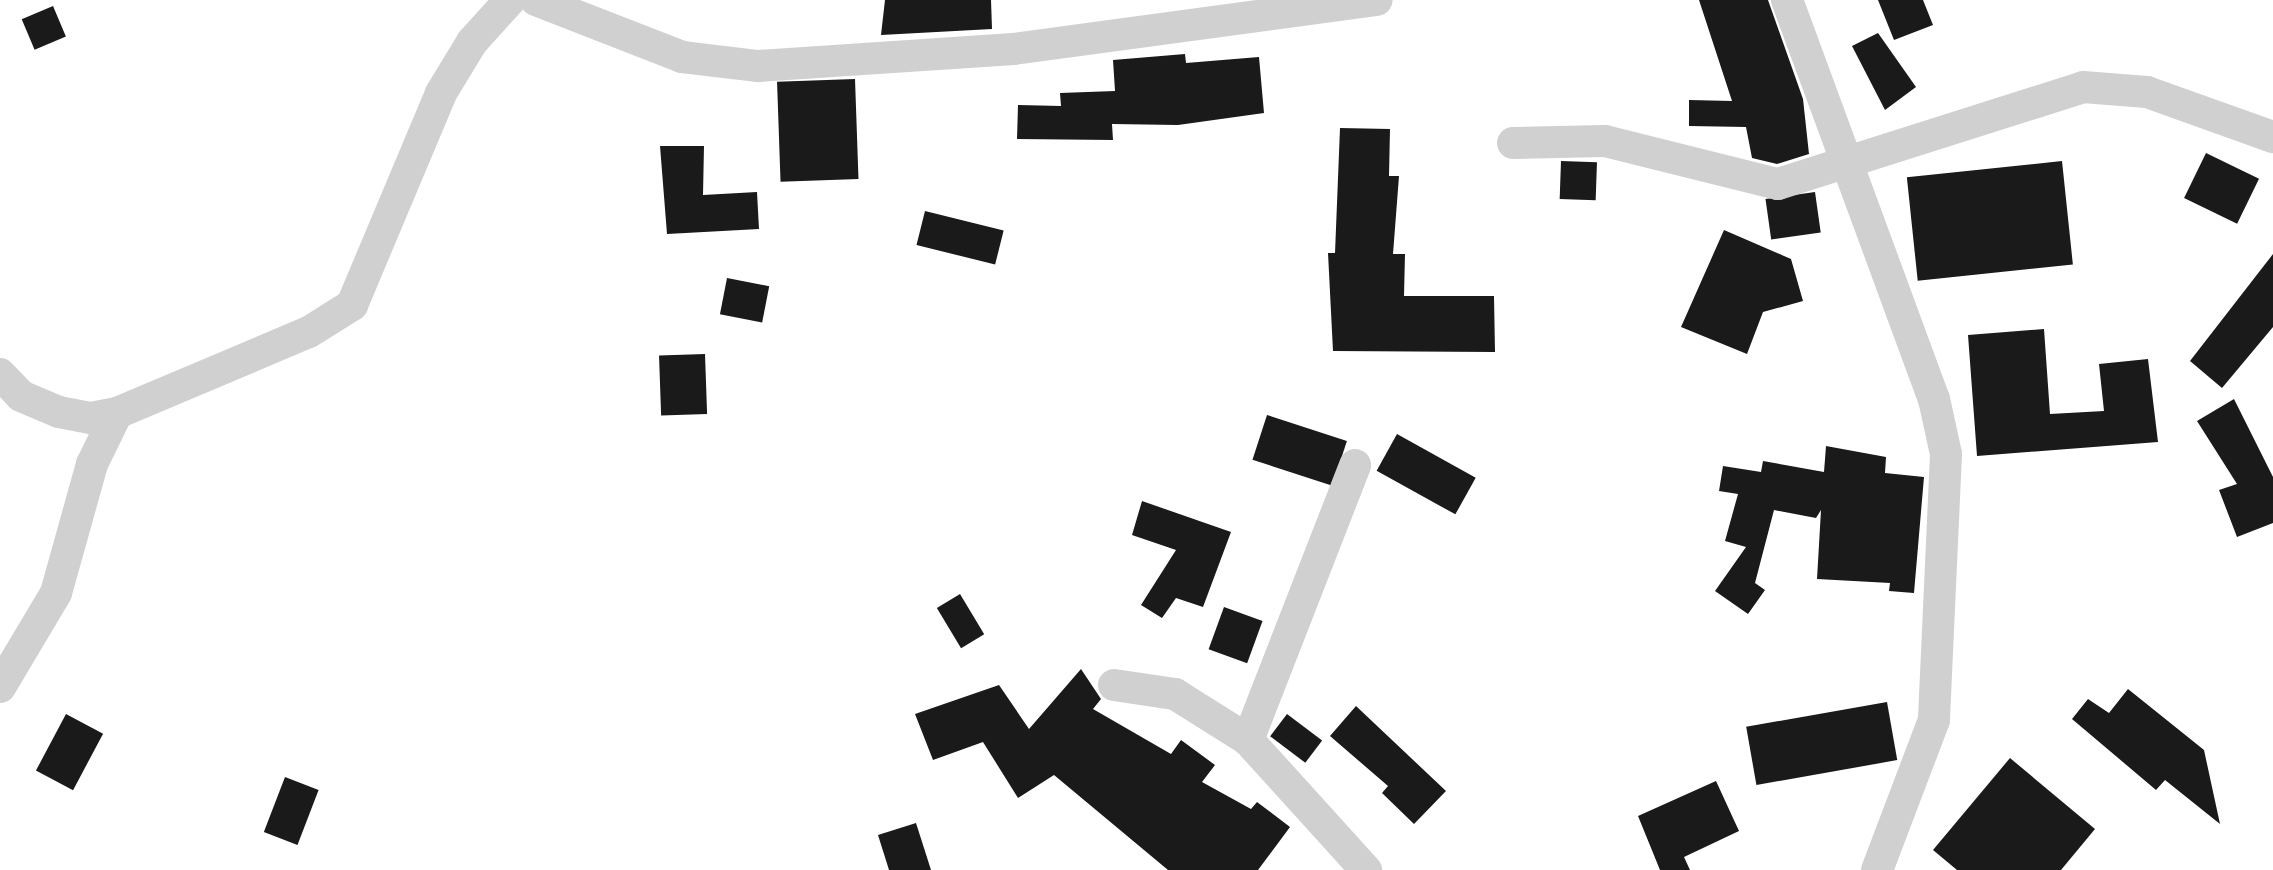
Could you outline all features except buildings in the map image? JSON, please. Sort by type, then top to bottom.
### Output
[{"type":"street","points":[[0,374],[21,396],[59,412],[91,418],[117,413],[309,332],[352,305],[441,93],[472,42],[510,0]]},
{"type":"street","points":[[536,0],[682,57],[758,66],[1013,49],[1377,0]]},
{"type":"street","points":[[1787,0],[1934,399],[1947,482],[1934,720],[1877,870]]},
{"type":"street","points":[[1513,143],[1605,141],[1765,183],[1850,166],[2083,87],[2147,92],[2273,137]]},
{"type":"street","points":[[0,687],[56,593],[100,442],[117,413]]},
{"type":"street","points":[[1248,740],[1355,465]]},
{"type":"street","points":[[1114,685],[1175,694],[1248,740],[1366,870]]}]
